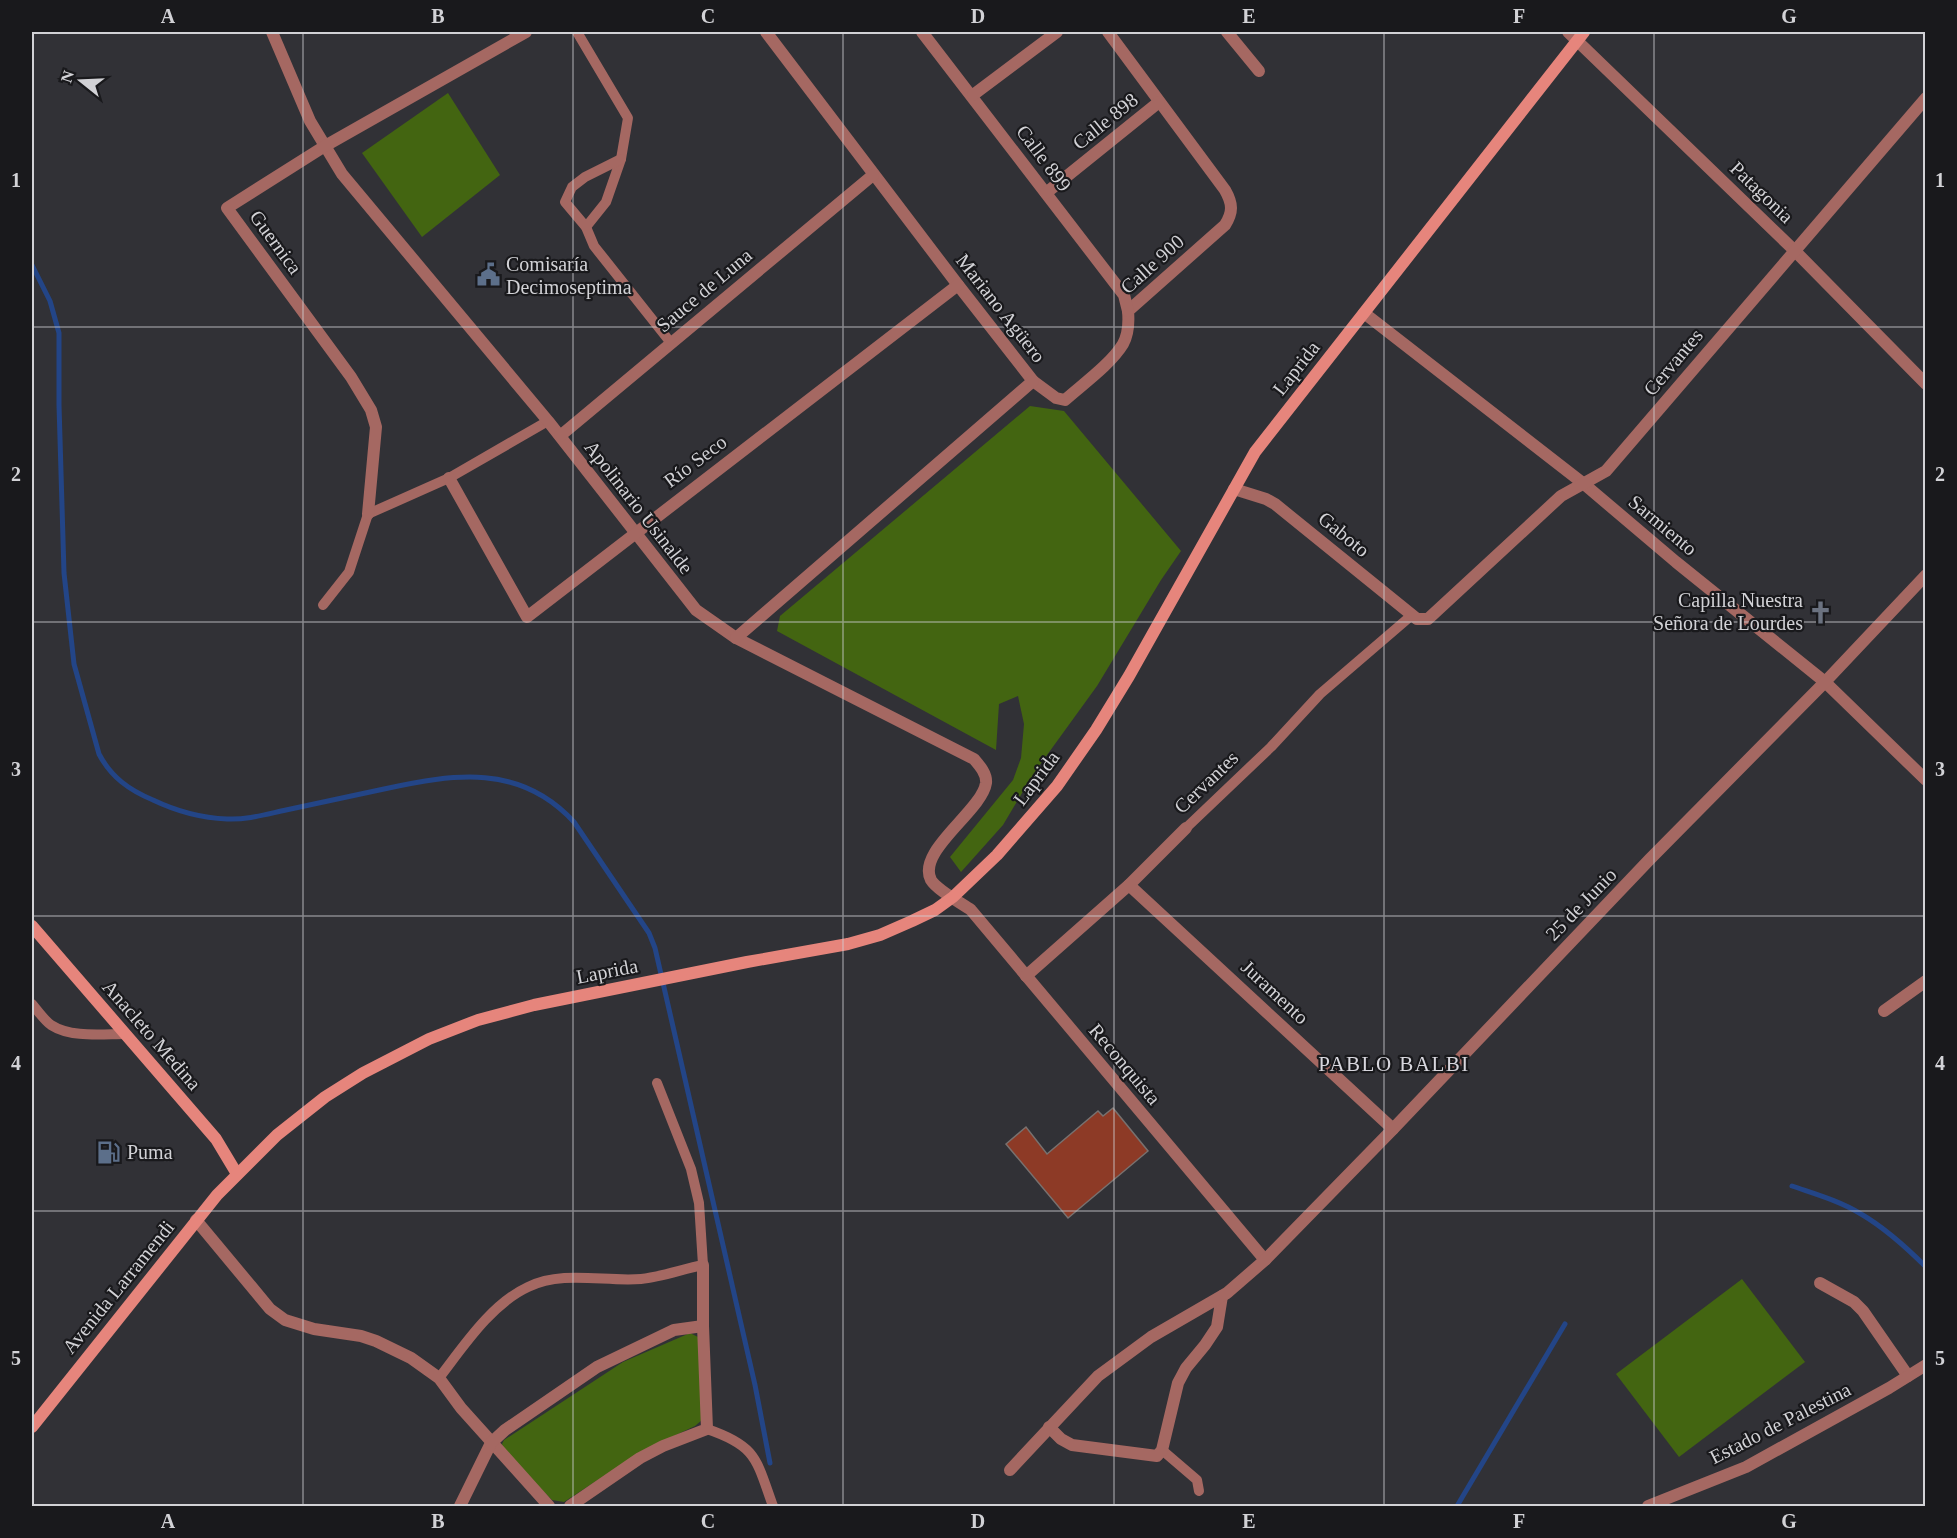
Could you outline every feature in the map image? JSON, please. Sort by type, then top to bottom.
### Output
[{"type":"main road","name":"Laprida","points":[[237,1174],[277,1135],[325,1097],[363,1073],[429,1039],[478,1020],[506,1012],[747,962],[848,944],[880,935],[935,910],[953,897],[1026,825],[1056,786],[1096,730],[1129,676],[1255,452],[1576,34]]},
{"type":"main road","name":"Anacleto Medina","points":[[32,926],[216,1139],[237,1174]]},
{"type":"main road","name":"Avenida Larramendi","points":[[32,1427],[196,1220],[237,1174]]},
{"type":"street","name":"Apolinario Usinalde","points":[[272,32],[310,122],[342,174],[560,436],[696,610],[736,638],[974,759],[978,764],[986,783],[980,799],[939,845],[930,865],[930,878],[936,886],[953,897]]},
{"type":"street","name":"Guernica","points":[[368,514],[376,427],[371,410],[351,377],[227,208],[325,146],[526,32]]},
{"type":"street","name":"Calle 899","points":[[922,32],[1124,295],[1128,311]]},
{"type":"street","points":[[972,95],[1057,32]]},
{"type":"street","points":[[1108,32],[1160,102]]},
{"type":"street","points":[[1227,32],[1259,71]]},
{"type":"street","name":"Mariano Agüero","points":[[736,638],[1033,381],[873,175],[772,34]]},
{"type":"street","name":"Patagonia","points":[[1576,34],[1926,384]]},
{"type":"street","name":"Cervantes","points":[[1418,618],[1434,615],[1561,496],[1606,471],[1926,98]]},
{"type":"street","name":"Calle 898","points":[[1046,192],[1160,102]]},
{"type":"street","name":"Calle 900","points":[[1033,381],[1056,398],[1065,400],[1113,357],[1124,343],[1129,327],[1128,311],[1225,225],[1232,213],[1230,200],[1225,190],[1160,102]]},
{"type":"street","name":"Sauce de Luna","points":[[560,436],[873,175]]},
{"type":"street","name":"Río Seco","points":[[449,478],[527,617],[958,285]]},
{"type":"street","name":"Sarmiento","points":[[1364,313],[1584,484],[1676,562],[1825,682],[1926,780]]},
{"type":"street","name":"Gaboto","points":[[1233,489],[1275,504],[1418,618]]},
{"type":"street","name":"25 de Junio","points":[[1010,1470],[1098,1376],[1151,1337],[1222,1296],[1264,1260],[1394,1129],[1650,859],[1825,682],[1926,575]]},
{"type":"street","name":"Cervantes","points":[[1026,976],[1129,885],[1186,828]]},
{"type":"street","name":"Juramento","points":[[1129,885],[1394,1129]]},
{"type":"street","name":"Reconquista","points":[[953,897],[971,910],[1264,1260]]},
{"type":"street","points":[[1884,1011],[1926,981]]},
{"type":"street","points":[[196,1220],[270,1309],[285,1320],[314,1329],[361,1336],[376,1341],[411,1358],[439,1378],[491,1443],[549,1506]]},
{"type":"street","points":[[570,1506],[640,1458],[663,1446],[707,1429],[703,1265]]},
{"type":"street","points":[[1820,1283],[1854,1302],[1863,1311],[1908,1376]]},
{"type":"street","points":[[1049,1427],[1061,1439],[1072,1445],[1157,1455],[1162,1450],[1178,1383],[1186,1368],[1217,1327],[1222,1296]]},
{"type":"street","points":[[460,1506],[491,1443],[514,1423],[597,1367],[674,1330],[703,1326]]},
{"type":"street","name":"Estado de Palestina","points":[[1648,1506],[1746,1467],[1926,1365]]},
{"type":"lane","points":[[577,32],[628,118],[621,159],[606,202],[586,227]]},
{"type":"lane","points":[[621,159],[585,177],[572,187],[565,202],[586,227],[594,246],[671,343]]},
{"type":"lane","points":[[323,605],[349,572],[368,514],[449,478],[548,422]]},
{"type":"lane","name":"Cervantes","points":[[1186,828],[1271,747],[1320,694],[1418,618]]},
{"type":"lane","points":[[32,1005],[49,1023],[70,1033],[125,1034]]},
{"type":"lane","points":[[439,1378],[474,1332],[504,1304],[529,1286],[566,1278],[621,1280],[644,1278],[703,1265],[699,1203],[691,1169],[657,1083]]},
{"type":"lane","points":[[707,1429],[729,1436],[746,1447],[753,1456],[772,1506]]},
{"type":"lane","points":[[1162,1450],[1197,1480],[1199,1491]]},
{"type":"green space","points":[[448,93],[500,175],[422,237],[362,153]]},
{"type":"green space","points":[[1030,406],[1064,411],[1181,551],[1097,686],[1034,773],[1003,825],[961,872],[950,857],[1013,780],[1021,758],[1024,724],[1018,696],[999,704],[996,750],[777,631],[780,616]]},
{"type":"green space","points":[[1742,1279],[1805,1362],[1679,1457],[1616,1374]]},
{"type":"green space","points":[[690,1333],[698,1337],[702,1420],[695,1426],[642,1451],[564,1502],[552,1500],[504,1452],[502,1444],[504,1440],[623,1362]]},
{"type":"building","points":[[1113,1108],[1148,1151],[1068,1218],[1006,1144],[1026,1127],[1047,1154],[1098,1111],[1103,1116]]},
{"type":"waterway","points":[[32,265],[50,301],[59,333],[64,573],[74,664],[99,754],[115,776],[136,792],[171,807],[208,817],[249,818],[410,784],[461,777],[509,782],[531,790],[553,803],[574,822],[649,933],[655,948],[755,1385],[770,1463]]},
{"type":"waterway","points":[[1792,1186],[1853,1209],[1895,1238],[1926,1267]]},
{"type":"waterway","points":[[1457,1506],[1565,1324]]},
{"type":"place","name":"Comisaría Decimoseptima","points":[[488,275]]},
{"type":"place","name":"Capilla Nuestra Señora de Lourdes","points":[[1821,612]]},
{"type":"place","name":"Puma","points":[[109,1152]]},
{"type":"district","name":"PABLO BALBI","points":[[1394,1064]]}]
